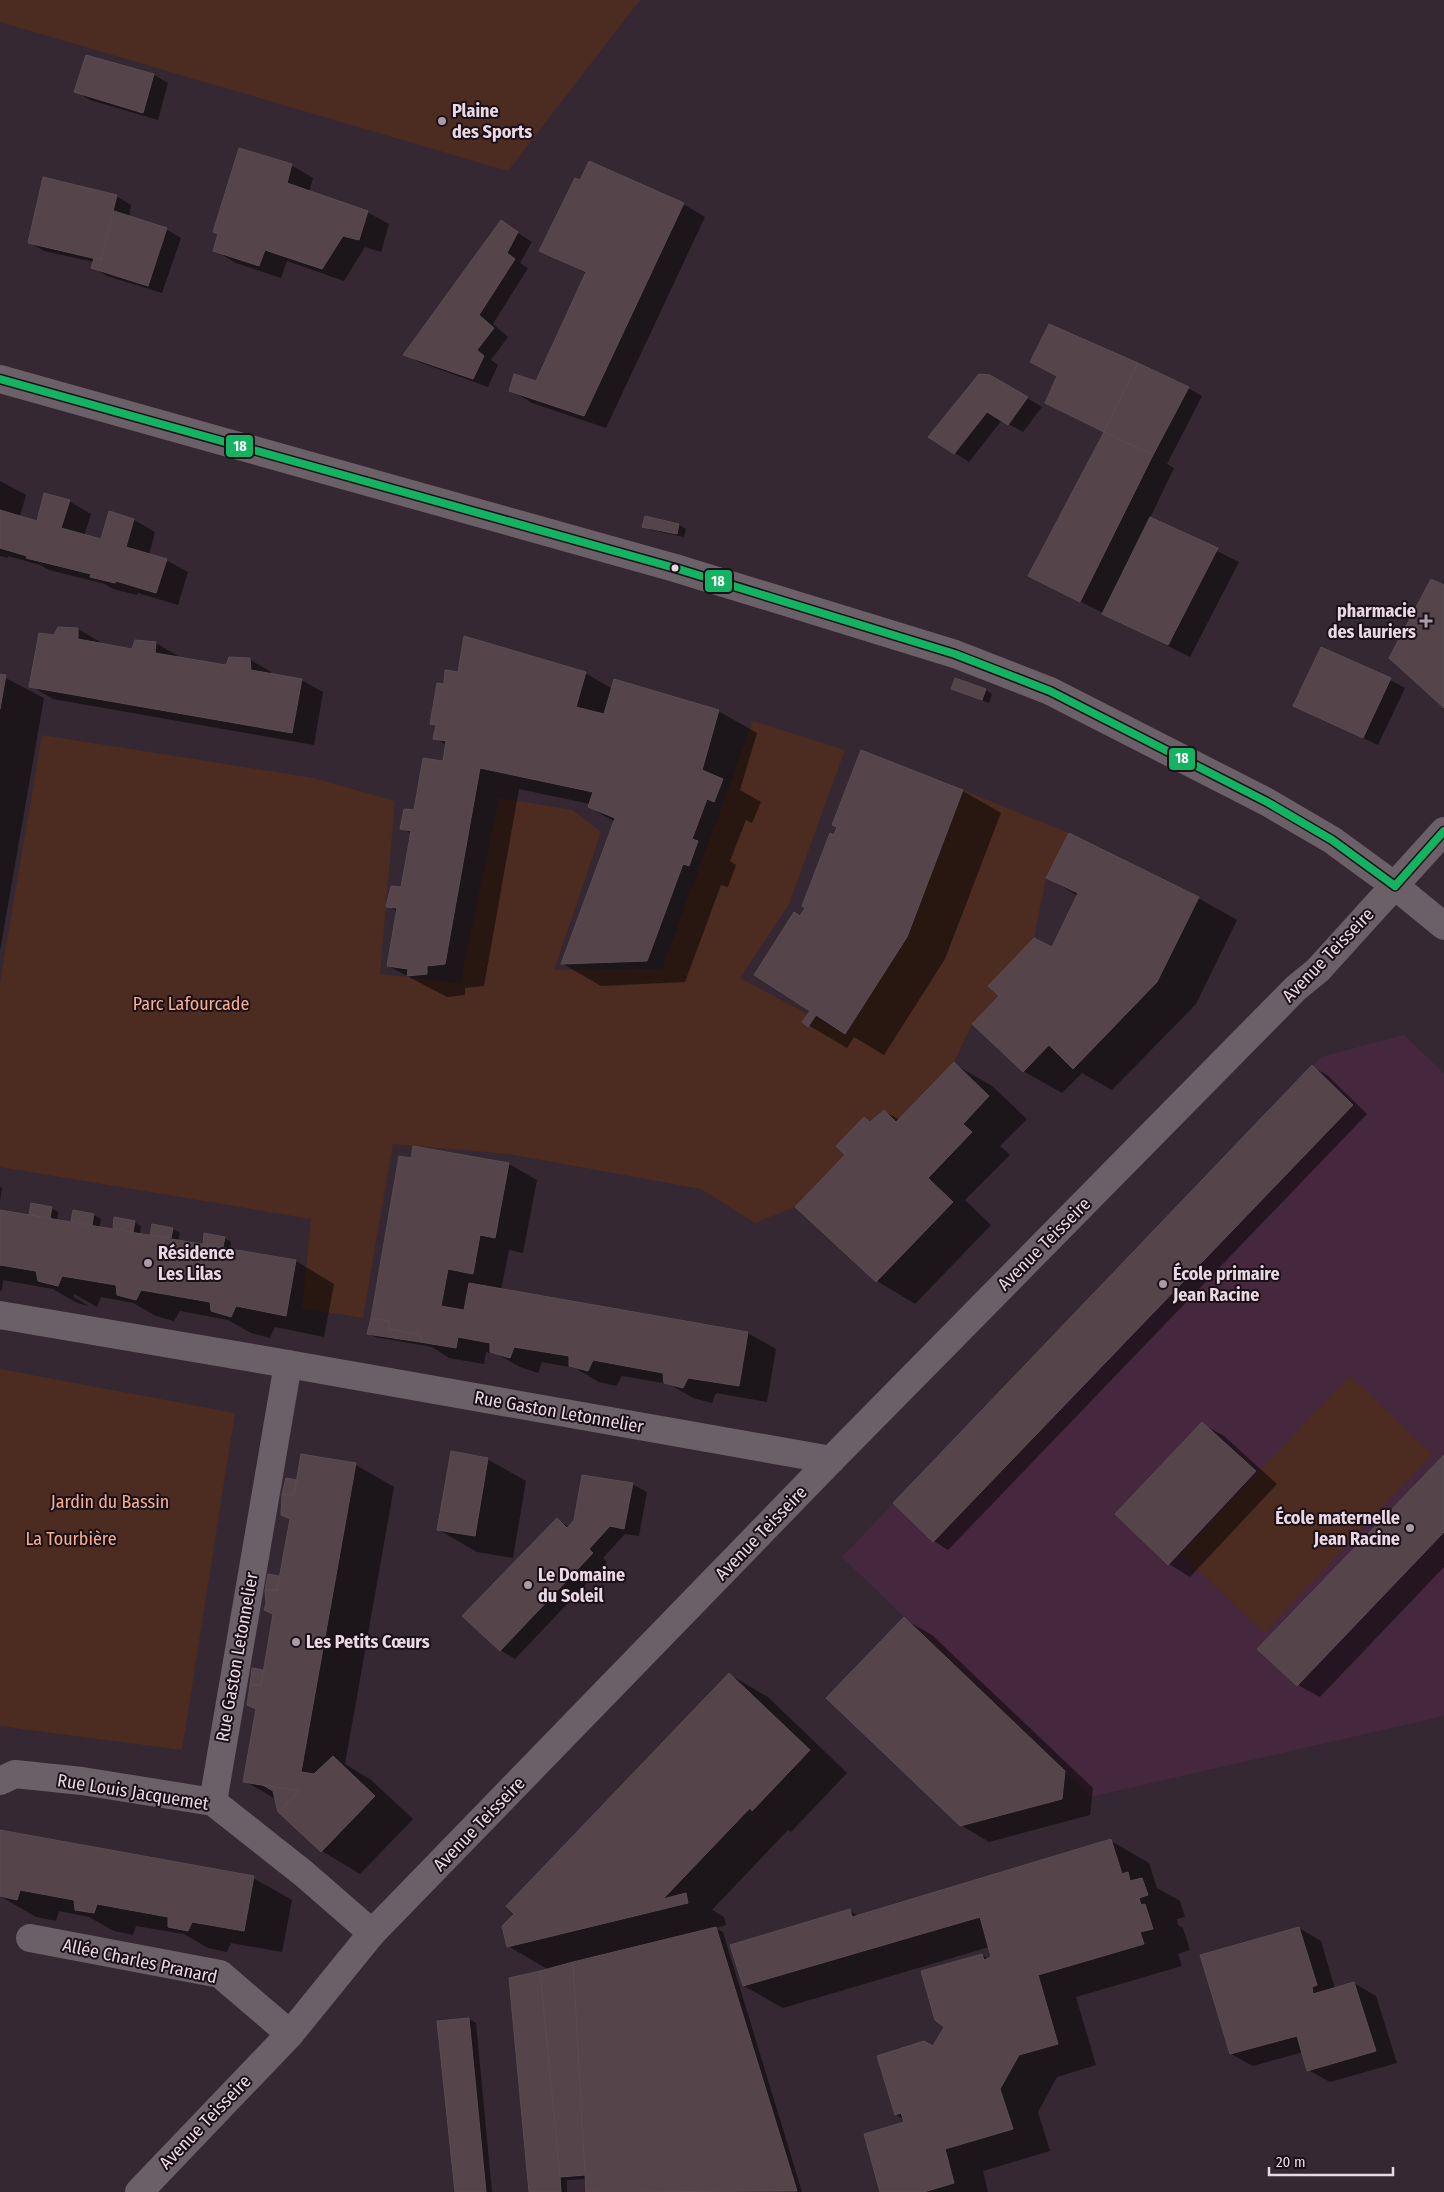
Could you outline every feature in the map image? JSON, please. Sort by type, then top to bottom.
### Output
[{"type":"street","points":[[0,379],[418,498],[675,568],[955,654],[1050,691],[1266,802],[1332,840],[1444,926]]},
{"type":"street","name":"Avenue Teisseire","points":[[139,2192],[290,2034],[372,1933],[831,1460],[1296,988],[1318,970],[1444,831]]},
{"type":"street","name":"Rue Gaston Letonnelier","points":[[0,1315],[831,1460]]},
{"type":"street","name":"Rue Gaston Letonnelier","points":[[213,1802],[288,1364]]},
{"type":"street","name":"Rue Louis Jacquemet","points":[[0,1781],[15,1774],[82,1781],[213,1802],[303,1873],[372,1933]]},
{"type":"street","name":"Allée Charles Pranard","points":[[30,1938],[220,1974],[290,2034]]},
{"type":"shaded area","points":[[1404,1035],[1444,1073],[1444,1716],[1090,1797],[842,1557],[1321,1057]]},
{"type":"green space","name":"Plaine des Sports","points":[[0,0],[640,0],[508,171],[0,22]]},
{"type":"green space","name":"Parc Lafourcade","points":[[753,721],[845,750],[789,904],[740,978],[845,1034],[907,937],[963,790],[1069,833],[1046,878],[1034,938],[988,986],[999,996],[972,1024],[954,1062],[896,1122],[884,1110],[870,1122],[864,1117],[837,1146],[845,1155],[795,1207],[755,1223],[701,1189],[509,1154],[393,1144],[363,1318],[302,1308],[311,1219],[0,1167],[0,982],[42,735],[314,778],[395,801],[380,974],[460,983],[499,798],[573,810],[601,832],[554,970],[662,969]]},
{"type":"green space","name":"Jardin du Bassin","points":[[0,1369],[235,1413],[182,1750],[0,1726]]},
{"type":"green space","points":[[1350,1376],[1432,1454],[1264,1633],[1181,1554]]},
{"type":"building","points":[[86,55],[154,74],[143,113],[74,92]]},
{"type":"building","points":[[239,148],[292,164],[287,183],[368,211],[359,240],[343,236],[322,269],[265,250],[259,266],[213,251],[218,234],[213,232]]},
{"type":"building","points":[[589,161],[684,203],[584,416],[509,391],[514,374],[536,381],[586,272],[539,251],[575,178],[580,180]]},
{"type":"building","points":[[43,177],[117,195],[101,260],[28,243]]},
{"type":"building","points":[[114,211],[167,228],[148,286],[91,268],[94,258],[101,260]]},
{"type":"building","points":[[501,220],[518,232],[507,253],[515,259],[479,315],[494,328],[477,350],[484,356],[473,379],[403,355]]},
{"type":"building","points":[[1049,324],[1138,363],[1104,432],[1045,403],[1057,376],[1030,362]]},
{"type":"building","points":[[1138,363],[1189,387],[1153,455],[1104,432]]},
{"type":"building","points":[[979,374],[990,375],[1028,397],[1008,425],[987,412],[954,454],[928,437]]},
{"type":"building","points":[[1104,432],[1153,455],[1080,602],[1028,576]]},
{"type":"building","points":[[44,493],[70,500],[61,528],[101,539],[109,511],[134,519],[126,547],[167,559],[156,593],[116,581],[115,583],[90,577],[91,574],[26,558],[27,556],[0,548],[0,510],[37,521]]},
{"type":"building","points":[[645,516],[679,524],[677,534],[642,527]]},
{"type":"building","points":[[1150,517],[1218,548],[1168,645],[1102,614]]},
{"type":"building","name":"pharmacie des lauriers","points":[[1431,579],[1444,585],[1444,708],[1389,658]]},
{"type":"building","points":[[58,627],[78,628],[78,639],[132,649],[135,640],[156,642],[155,653],[226,665],[229,657],[250,658],[251,670],[302,679],[292,733],[29,687],[39,633],[54,635]]},
{"type":"building","points":[[464,636],[586,672],[576,707],[604,714],[614,679],[719,710],[702,770],[723,779],[714,802],[707,799],[692,839],[698,841],[689,866],[683,864],[647,961],[561,964],[615,818],[588,807],[593,792],[480,768],[445,964],[427,966],[427,974],[407,976],[408,969],[387,966],[397,908],[386,907],[391,886],[401,887],[411,831],[400,829],[404,809],[414,810],[423,758],[443,761],[446,741],[433,739],[436,725],[430,724],[437,683],[444,684],[445,670],[458,672]]},
{"type":"building","points":[[1321,647],[1391,678],[1363,738],[1293,706]]},
{"type":"building","points":[[0,674],[6,675],[0,709]]},
{"type":"building","points":[[955,678],[986,689],[982,700],[951,689]]},
{"type":"building","points":[[861,750],[963,790],[907,937],[845,1034],[816,1015],[808,1027],[802,1022],[810,1011],[754,975],[794,912],[800,916],[805,908],[802,906],[830,833],[834,835],[837,827],[832,825]]},
{"type":"building","points":[[1069,833],[1199,897],[1157,982],[1073,1069],[1049,1045],[1023,1072],[972,1024],[999,996],[988,986],[1034,938],[1052,947],[1078,893],[1046,878]]},
{"type":"building","points":[[954,1062],[989,1096],[963,1124],[972,1132],[928,1178],[953,1202],[876,1282],[795,1207],[845,1155],[836,1146],[864,1117],[870,1122],[884,1110],[896,1122]]},
{"type":"building","points":[[1312,1065],[1353,1105],[933,1542],[893,1503]]},
{"type":"building","points":[[413,1146],[509,1163],[495,1238],[480,1235],[473,1274],[448,1269],[441,1306],[464,1310],[469,1283],[748,1332],[739,1386],[688,1378],[683,1388],[664,1383],[663,1373],[593,1360],[588,1371],[569,1366],[569,1356],[514,1347],[510,1358],[490,1352],[490,1343],[458,1337],[456,1348],[420,1342],[421,1335],[388,1329],[389,1321],[371,1318],[399,1156],[411,1158]]},
{"type":"building","points":[[31,1203],[52,1207],[50,1218],[29,1215]]},
{"type":"building","name":"Résidence Les Lilas","points":[[0,1210],[296,1260],[286,1316],[236,1306],[231,1317],[211,1311],[210,1302],[141,1290],[136,1300],[117,1295],[116,1285],[62,1276],[58,1286],[38,1281],[36,1271],[0,1265]]},
{"type":"building","points":[[73,1210],[94,1214],[92,1225],[71,1221]]},
{"type":"building","points":[[114,1217],[135,1221],[133,1232],[113,1228]]},
{"type":"building","points":[[152,1224],[173,1228],[171,1238],[150,1235]]},
{"type":"building","points":[[204,1233],[225,1237],[223,1247],[203,1244]]},
{"type":"building","points":[[371,1318],[389,1321],[388,1329],[421,1335],[420,1342],[367,1334]]},
{"type":"building","points":[[1202,1422],[1256,1471],[1168,1565],[1115,1514]]},
{"type":"building","points":[[451,1451],[488,1458],[475,1536],[437,1530]]},
{"type":"building","name":"Les Petits Cœurs","points":[[301,1454],[356,1463],[301,1772],[314,1774],[333,1756],[375,1796],[321,1852],[278,1812],[299,1791],[243,1782],[256,1709],[247,1705],[250,1685],[261,1685],[273,1614],[264,1610],[266,1604],[265,1590],[277,1590],[290,1519],[281,1515],[282,1494],[294,1495]]},
{"type":"building","points":[[1444,1455],[1444,1532],[1297,1686],[1257,1649]]},
{"type":"building","name":"Le Domaine du Soleil","points":[[582,1475],[633,1483],[624,1529],[610,1526],[589,1549],[593,1553],[500,1651],[462,1616],[557,1518],[567,1528],[574,1520]]},
{"type":"building","points":[[286,1478],[296,1480],[294,1495],[282,1494]]},
{"type":"building","points":[[268,1574],[279,1576],[277,1590],[265,1590]]},
{"type":"building","points":[[904,1617],[1065,1771],[1062,1799],[960,1826],[826,1698]]},
{"type":"building","points":[[252,1668],[263,1670],[261,1685],[250,1685]]},
{"type":"building","points":[[729,1673],[810,1750],[752,1811],[750,1808],[663,1899],[686,1893],[688,1903],[507,1947],[502,1926],[514,1914],[506,1906]]},
{"type":"building","points":[[263,1785],[299,1791],[278,1812],[273,1791]]},
{"type":"building","points":[[0,1830],[254,1876],[244,1931],[192,1922],[188,1931],[168,1927],[168,1917],[97,1904],[94,1913],[75,1910],[74,1900],[20,1890],[17,1900],[0,1896]]},
{"type":"building","points":[[1111,1839],[1122,1874],[1128,1872],[1130,1881],[1142,1878],[1148,1895],[1139,1898],[1141,1905],[1145,1904],[1153,1929],[1140,1932],[1144,1944],[1038,1975],[1058,2044],[1019,2055],[1000,2089],[1013,2129],[945,2149],[954,2183],[924,2192],[880,2192],[864,2134],[904,2122],[901,2113],[895,2115],[877,2056],[924,2041],[933,2046],[944,2027],[935,2020],[921,1971],[982,1954],[984,1960],[991,1957],[980,1917],[743,1986],[730,1945],[850,1909],[852,1917]]},
{"type":"building","points":[[716,1927],[797,2191],[586,2192],[573,1962]]},
{"type":"building","points":[[1299,1927],[1317,1985],[1312,1987],[1313,1994],[1354,1982],[1376,2051],[1307,2071],[1297,2036],[1230,2054],[1200,1955]]},
{"type":"building","points":[[573,1962],[585,2175],[560,2177],[540,1971]]},
{"type":"building","points":[[540,1971],[561,2192],[529,2192],[509,1978]]},
{"type":"building","points":[[469,2018],[486,2192],[455,2192],[437,2021]]},
{"type":"transit line","name":"18","points":[[0,379],[675,568],[955,654],[1050,691],[1267,802],[1332,840],[1395,886]]},
{"type":"transit line","name":"18","points":[[1395,886],[1444,831]]},
{"type":"place","name":"Plaine des Sports","points":[[442,121]]},
{"type":"place","name":"pharmacie des lauriers","points":[[1426,621]]},
{"type":"place","name":"Résidence Les Lilas","points":[[148,1263]]},
{"type":"place","name":"École primaire Jean Racine","points":[[1163,1284]]},
{"type":"place","name":"École maternelle Jean Racine","points":[[1410,1528]]},
{"type":"place","name":"Le Domaine du Soleil","points":[[528,1585]]},
{"type":"place","name":"Les Petits Cœurs","points":[[296,1642]]},
{"type":"park label","name":"La Tourbière","points":[[71,1539]]}]
